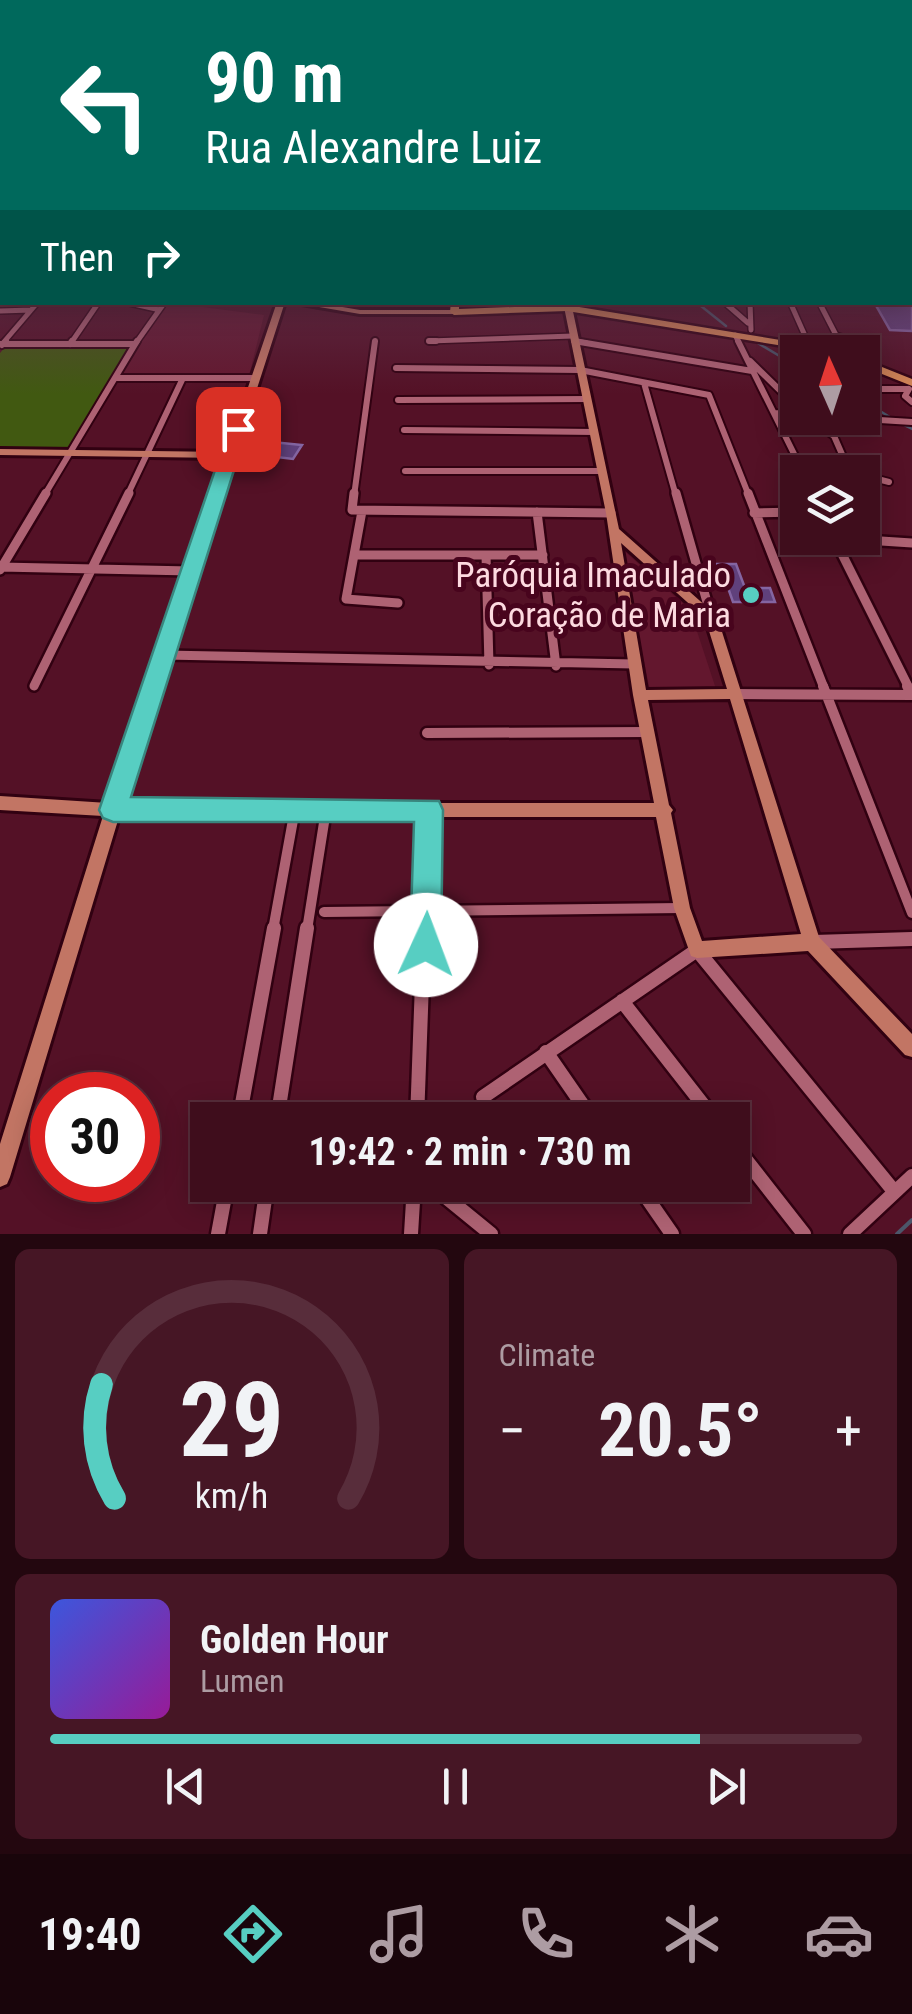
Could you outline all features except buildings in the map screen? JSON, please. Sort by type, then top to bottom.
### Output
[{"type":"main road","points":[[454,307],[482,305]]},
{"type":"main road","points":[[454,307],[529,305]]},
{"type":"main road","points":[[573,305],[732,331]]},
{"type":"main road","points":[[573,305],[732,331],[786,335]]},
{"type":"main road","points":[[752,330],[780,336]]},
{"type":"main road","points":[[880,360],[912,373]]},
{"type":"main road","points":[[880,371],[911,386]]},
{"type":"street","points":[[1,345],[35,305]]},
{"type":"street","points":[[70,344],[96,305]]},
{"type":"street","points":[[138,305],[156,309]]},
{"type":"street","points":[[1,568],[161,305]]},
{"type":"street","points":[[0,1177],[113,810],[280,305]]},
{"type":"street","points":[[314,305],[360,312],[454,307]]},
{"type":"street","points":[[379,305],[454,307]]},
{"type":"street","points":[[567,305],[595,432],[634,664],[682,908],[697,950],[894,1190]]},
{"type":"street","points":[[727,305],[752,330]]},
{"type":"street","points":[[750,305],[752,330]]},
{"type":"street","points":[[791,305],[805,335]]},
{"type":"street","points":[[820,305],[837,335]]},
{"type":"street","points":[[0,311],[31,310]]},
{"type":"street","points":[[732,331],[795,455]]},
{"type":"street","points":[[429,342],[574,339],[752,371]]},
{"type":"street","points":[[375,340],[352,510],[610,513]]},
{"type":"street","points":[[1,345],[136,344]]},
{"type":"street","points":[[747,360],[780,393]]},
{"type":"street","points":[[396,368],[580,370],[709,395],[912,913]]},
{"type":"street","points":[[116,378],[254,378]]},
{"type":"street","points":[[34,686],[183,378]]},
{"type":"street","points":[[644,382],[734,694],[812,942],[912,1048]]},
{"type":"street","points":[[880,387],[911,386]]},
{"type":"street","points":[[911,386],[905,396],[912,402]]},
{"type":"street","points":[[398,400],[587,399]]},
{"type":"street","points":[[775,413],[780,413]]},
{"type":"street","points":[[880,420],[912,422]]},
{"type":"street","points":[[404,430],[595,432]]},
{"type":"street","points":[[0,455],[228,457]]},
{"type":"street","points":[[404,471],[602,471]]},
{"type":"street","points":[[880,480],[889,482]]},
{"type":"street","points":[[362,511],[358,555],[347,600],[398,604]]},
{"type":"street","points":[[537,512],[556,666]]},
{"type":"street","points":[[754,512],[780,512]]},
{"type":"street","points":[[613,529],[711,616]]},
{"type":"street","points":[[880,541],[912,543]]},
{"type":"street","points":[[358,555],[543,555]]},
{"type":"street","points":[[486,555],[488,665]]},
{"type":"street","points":[[640,695],[912,696],[842,555]]},
{"type":"street","points":[[1,568],[191,571]]},
{"type":"street","points":[[683,590],[702,580]]},
{"type":"street","points":[[164,655],[312,658],[410,665],[634,664]]},
{"type":"street","points":[[897,665],[912,666]]},
{"type":"street","points":[[428,733],[648,732]]},
{"type":"street","points":[[0,803],[113,810],[665,810]]},
{"type":"street","points":[[242,1102],[294,810]]},
{"type":"street","points":[[281,1102],[326,810]]},
{"type":"street","points":[[418,1102],[429,810]]},
{"type":"street","points":[[324,912],[682,908]]},
{"type":"street","points":[[483,1097],[697,950],[912,938]]},
{"type":"street","points":[[622,1001],[701,1102]]},
{"type":"street","points":[[546,1052],[581,1102]]},
{"type":"street","points":[[750,1165],[804,1234]]},
{"type":"street","points":[[850,1234],[912,1176]]},
{"type":"street","points":[[218,1234],[224,1202]]},
{"type":"street","points":[[260,1234],[265,1202]]},
{"type":"street","points":[[411,1234],[413,1202]]},
{"type":"street","points":[[451,1202],[490,1234]]},
{"type":"street","points":[[650,1202],[672,1234]]},
{"type":"shaded area","points":[[169,305],[187,305],[264,315],[249,376],[121,376],[159,311]]},
{"type":"shaded area","points":[[621,548],[690,610],[716,689],[650,691]]},
{"type":"green space","points":[[131,345],[71,449],[0,449],[0,353],[6,346]]},
{"type":"waterway","points":[[700,305],[726,326]]},
{"type":"waterway","points":[[756,342],[780,356]]},
{"type":"waterway","points":[[880,411],[893,419]]},
{"type":"waterway","points":[[900,423],[912,429]]},
{"type":"waterway","points":[[897,1234],[912,1220]]},
{"type":"place","name":"Paróquia Imaculado Coração de Maria","points":[[751,595]]},
{"type":"route","points":[[238,429],[113,810],[429,810],[426,945]]}]
